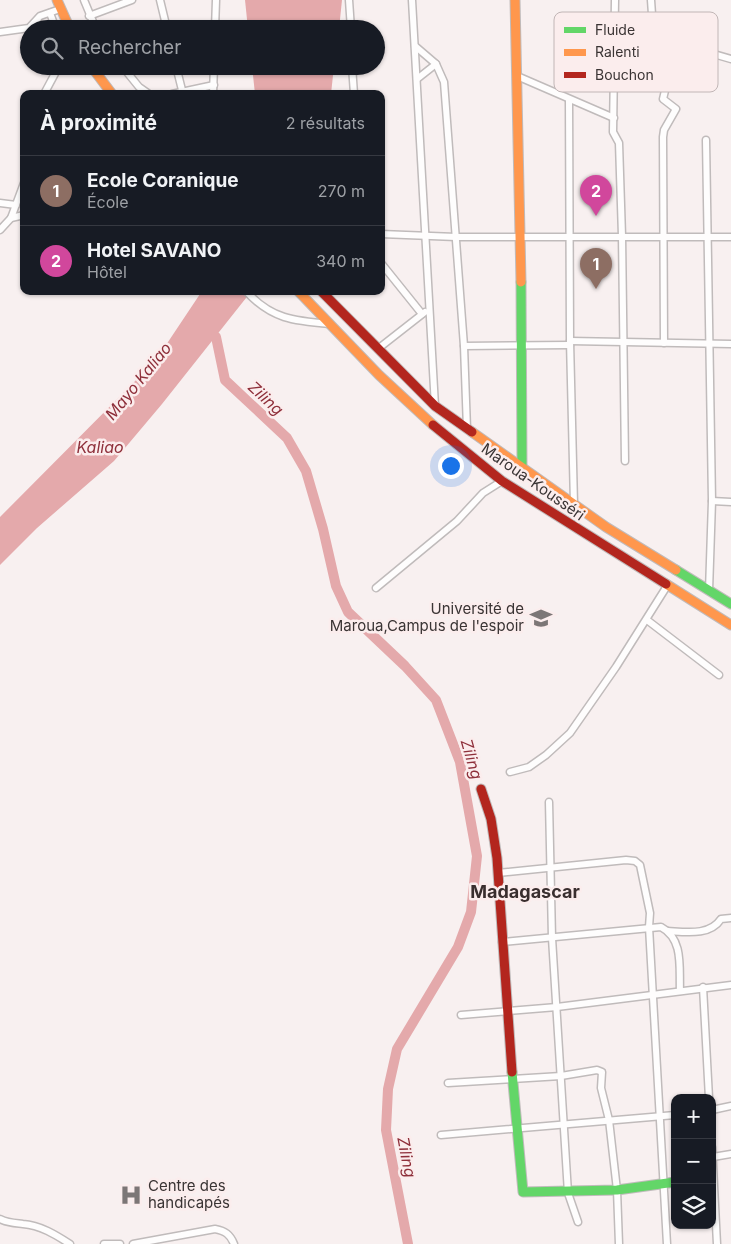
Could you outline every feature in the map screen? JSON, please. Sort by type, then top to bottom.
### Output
[{"type":"main road","points":[[57,0],[66,20]]},
{"type":"main road","points":[[515,0],[521,237],[522,467]]},
{"type":"main road","points":[[97,75],[108,90]]},
{"type":"main road","name":"Maroua-Kousséri","points":[[302,295],[379,375],[428,421],[502,481],[731,625]]},
{"type":"main road","points":[[325,295],[435,406],[655,559],[731,604]]},
{"type":"main road","points":[[481,789],[492,818],[498,873],[507,1012],[523,1192],[568,1193],[617,1190],[671,1183]]},
{"type":"street","points":[[84,0],[91,20]]},
{"type":"street","points":[[89,16],[132,0]]},
{"type":"street","points":[[160,0],[165,20]]},
{"type":"street","points":[[215,20],[216,0]]},
{"type":"street","points":[[349,0],[350,20]]},
{"type":"street","points":[[412,0],[435,406]]},
{"type":"street","points":[[36,20],[40,16],[60,9]]},
{"type":"street","points":[[50,13],[53,20]]},
{"type":"street","points":[[0,32],[20,29]]},
{"type":"street","points":[[415,46],[436,64],[444,82],[464,346],[467,429]]},
{"type":"street","points":[[718,55],[731,59]]},
{"type":"street","points":[[417,79],[436,64]]},
{"type":"street","points":[[46,90],[54,75]]},
{"type":"street","points":[[129,75],[143,90]]},
{"type":"street","points":[[178,75],[182,90],[214,85]]},
{"type":"street","points":[[213,90],[214,75]]},
{"type":"street","points":[[353,75],[354,90]]},
{"type":"street","points":[[517,76],[614,118]]},
{"type":"street","points":[[614,92],[613,132],[619,143],[622,236],[625,461]]},
{"type":"street","points":[[664,343],[663,138],[668,122],[676,109],[663,99],[665,92]]},
{"type":"street","points":[[569,100],[570,343],[574,504]]},
{"type":"street","points":[[706,140],[712,501],[709,591]]},
{"type":"street","points":[[0,230],[11,218],[20,194]]},
{"type":"street","points":[[0,203],[16,205]]},
{"type":"street","points":[[11,218],[20,216]]},
{"type":"street","points":[[385,234],[456,237],[731,237]]},
{"type":"street","points":[[385,268],[422,314]]},
{"type":"street","points":[[249,295],[265,310],[281,317],[295,321],[331,324]]},
{"type":"street","points":[[379,348],[429,310]]},
{"type":"street","points":[[464,346],[624,342],[731,344]]},
{"type":"street","points":[[376,588],[457,521],[483,493],[502,481]]},
{"type":"street","points":[[712,501],[731,502]]},
{"type":"street","points":[[510,772],[529,767],[546,755],[570,733],[647,620],[667,586]]},
{"type":"street","points":[[647,620],[719,675]]},
{"type":"street","points":[[549,802],[552,938],[568,1193],[578,1222]]},
{"type":"street","points":[[498,873],[635,861],[642,871],[650,912],[649,927],[667,1244]]},
{"type":"street","points":[[502,942],[649,927],[661,927],[668,931],[703,931],[714,928],[721,919],[731,918]]},
{"type":"street","points":[[668,931],[678,949],[680,991]]},
{"type":"street","points":[[462,1015],[557,1007],[653,993],[731,985]]},
{"type":"street","points":[[703,987],[710,1094]]},
{"type":"street","points":[[448,1083],[561,1076],[597,1070],[602,1072],[601,1088],[609,1120],[617,1190],[620,1244]]},
{"type":"street","points":[[716,1109],[731,1106]]},
{"type":"street","points":[[441,1135],[517,1130],[671,1115]]},
{"type":"street","points":[[716,1156],[731,1154]]},
{"type":"street","points":[[713,1184],[717,1244]]},
{"type":"street","points":[[0,1219],[14,1224],[22,1223],[38,1228],[70,1244]]},
{"type":"street","points":[[133,1244],[215,1229],[230,1236],[234,1244]]},
{"type":"street","points":[[104,1244],[120,1244]]},
{"type":"water","points":[[245,0],[342,0],[340,20],[247,20]]},
{"type":"water","points":[[253,75],[333,75],[331,90],[255,90]]},
{"type":"water","name":"Kaliao","points":[[199,295],[247,295],[162,404],[114,461],[37,528],[0,565],[0,517],[156,360]]},
{"type":"waterway","name":"Ziling","points":[[216,337],[225,380],[287,438],[306,471],[323,529],[336,586],[348,612],[405,666],[436,700],[460,762],[477,856],[471,912],[458,947],[397,1049],[388,1089],[386,1130],[408,1244]]},
{"type":"traffic: fast","points":[[521,282],[522,467]]},
{"type":"traffic: fast","points":[[676,570],[731,604]]},
{"type":"traffic: fast","points":[[512,1072],[523,1192],[617,1190],[671,1183]]},
{"type":"traffic: slow","points":[[57,0],[66,20]]},
{"type":"traffic: slow","points":[[515,0],[521,282]]},
{"type":"traffic: slow","points":[[98,75],[109,90]]},
{"type":"traffic: slow","points":[[302,295],[379,375],[433,425]]},
{"type":"traffic: slow","points":[[472,432],[606,527],[676,570]]},
{"type":"traffic: slow","points":[[666,584],[731,625]]},
{"type":"traffic: jam","points":[[325,295],[435,406],[472,432]]},
{"type":"traffic: jam","points":[[433,425],[502,481],[666,584]]},
{"type":"traffic: jam","points":[[481,789],[491,819],[497,858],[512,1072]]},
{"type":"place","name":"Hotel SAVANO","points":[[596,216]]},
{"type":"place","name":"Ecole Coranique","points":[[596,289]]},
{"type":"place","name":"Université de Maroua,Campus de l'espoir","points":[[541,618]]},
{"type":"place","name":"Centre des handicapés","points":[[131,1195]]},
{"type":"district","name":"Madagascar","points":[[525,892]]},
{"type":"water label","name":"Mayo Kaliao","points":[[138,381]]}]
